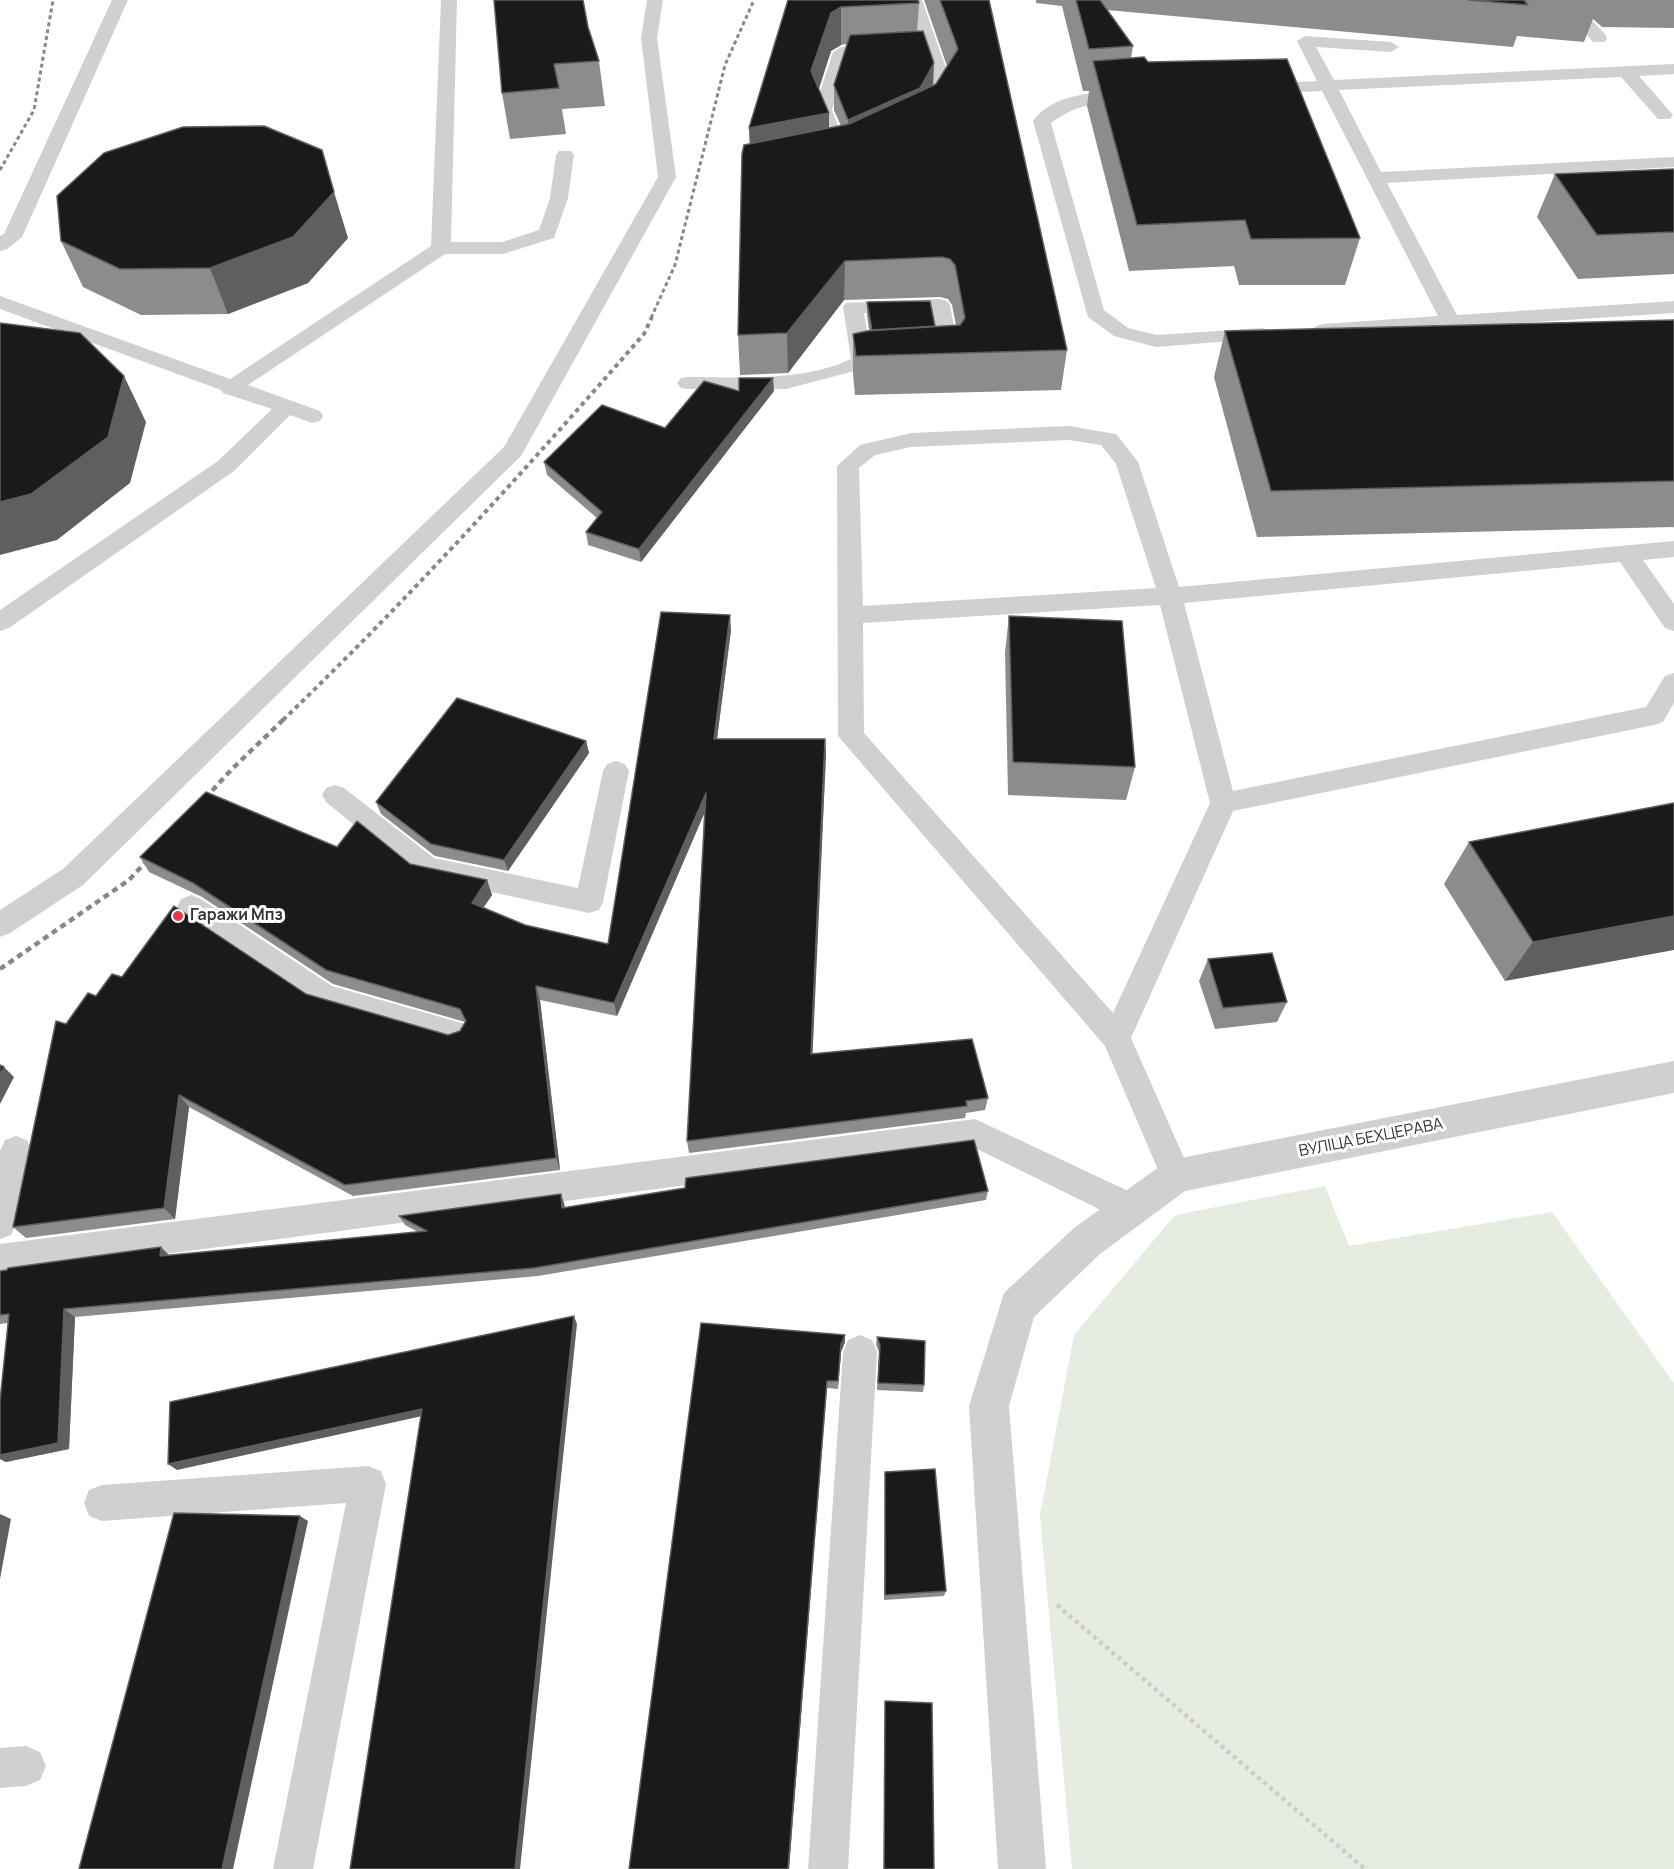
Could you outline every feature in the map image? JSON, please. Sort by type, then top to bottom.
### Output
[{"type":"street","name":"ВУЛІЦА БЕХЦЕРАВА","points":[[1022,1869],[989,1406],[1018,1306],[1087,1241],[1176,1176],[1674,1077]]},
{"type":"lane","points":[[0,245],[12,237],[120,0]]},
{"type":"lane","points":[[441,248],[449,0]]},
{"type":"lane","points":[[0,925],[73,877],[513,452],[667,177],[649,38],[656,0]]},
{"type":"lane","points":[[819,161],[842,157],[927,117],[944,88],[914,0]]},
{"type":"lane","points":[[1563,0],[1599,38]]},
{"type":"lane","points":[[1391,47],[1305,42],[1450,322]]},
{"type":"lane","points":[[842,157],[823,110],[841,52],[930,48]]},
{"type":"lane","points":[[1236,90],[1674,69]]},
{"type":"lane","points":[[1626,72],[1664,115]]},
{"type":"lane","points":[[1145,95],[1088,97],[1062,106],[1042,121],[1095,313],[1121,332],[1156,341],[1286,333]]},
{"type":"lane","points":[[230,388],[441,248],[503,248],[547,234],[559,198],[565,155]]},
{"type":"lane","points":[[1375,178],[1674,162]]},
{"type":"lane","points":[[0,302],[230,388],[312,416]]},
{"type":"lane","points":[[862,363],[852,307],[940,305],[950,358],[928,359]]},
{"type":"lane","points":[[1309,331],[1674,307]]},
{"type":"lane","points":[[688,384],[786,382],[862,363],[906,360]]},
{"type":"lane","points":[[0,622],[226,466],[286,407]]},
{"type":"lane","points":[[1116,1038],[1223,803],[1170,596],[1127,462],[1108,439],[1069,433],[911,440],[868,450],[848,466],[851,615],[850,736],[1116,1038],[1176,1176]]},
{"type":"lane","points":[[851,615],[1170,596],[1674,549]]},
{"type":"lane","points":[[1626,553],[1674,622]]},
{"type":"lane","points":[[1223,803],[1654,715],[1674,682]]},
{"type":"lane","points":[[335,795],[426,868],[589,902],[616,771]]},
{"type":"lane","points":[[191,907],[324,996],[454,1033]]},
{"type":"lane","points":[[0,1260],[975,1133],[1132,1209]]},
{"type":"lane","points":[[0,1224],[16,1150]]},
{"type":"lane","points":[[828,1869],[860,1352]]},
{"type":"lane","points":[[102,1503],[368,1484],[293,1869]]},
{"type":"path","points":[[999,1556],[1365,1869]]},
{"type":"shaded area","points":[[1325,1186],[1349,1246],[1552,1212],[1674,1383],[1674,1869],[1072,1869],[1040,1515],[1074,1335],[1175,1215]]},
{"type":"building","points":[[494,0],[583,0],[588,27],[599,61],[554,64],[559,88],[502,93]]},
{"type":"building","points":[[788,0],[918,0],[919,3],[841,7],[831,13],[811,71],[829,113],[749,128]]},
{"type":"building","points":[[940,0],[989,0],[1067,350],[856,356],[853,334],[867,331],[960,325],[965,318],[955,265],[950,259],[942,257],[845,261],[787,333],[738,335],[744,145],[849,124],[936,84],[958,49]]},
{"type":"building","points":[[1076,0],[1100,0],[1133,46],[1089,49]]},
{"type":"building","points":[[1469,0],[1524,0],[1528,5]]},
{"type":"building","points":[[923,31],[934,63],[920,88],[848,120],[834,85],[850,35]]},
{"type":"building","points":[[1144,57],[1148,62],[1287,59],[1360,238],[1251,239],[1245,220],[1137,225],[1093,61]]},
{"type":"building","points":[[264,126],[322,150],[334,192],[293,237],[210,268],[120,269],[61,241],[57,196],[104,153],[183,127]]},
{"type":"building","points":[[1674,169],[1674,232],[1597,235],[1555,174]]},
{"type":"building","points":[[930,301],[935,326],[872,330],[867,302]]},
{"type":"building","points":[[1674,320],[1674,481],[1271,491],[1225,331]]},
{"type":"building","points":[[0,323],[80,333],[124,376],[108,437],[31,494],[0,502]]},
{"type":"building","points":[[739,378],[773,378],[639,549],[586,532],[602,512],[544,462],[602,405],[665,428],[704,381],[739,391]]},
{"type":"building","points":[[661,612],[730,615],[714,739],[825,739],[811,1054],[972,1039],[988,1098],[966,1101],[967,1106],[687,1141],[706,793],[614,1003],[536,986],[556,1158],[345,1185],[179,1095],[164,1208],[13,1227],[56,1021],[66,1024],[88,993],[96,996],[112,974],[122,977],[174,906],[306,994],[448,1035],[460,1031],[466,1021],[460,1009],[326,970],[193,883],[140,857],[206,792],[337,847],[357,821],[410,864],[487,880],[472,903],[525,925],[608,944]]},
{"type":"building","points":[[1009,616],[1122,621],[1135,767],[1013,762]]},
{"type":"building","points":[[457,698],[586,741],[504,860],[431,844],[376,802]]},
{"type":"building","points":[[1674,803],[1674,916],[1533,942],[1469,842]]},
{"type":"building","points":[[1272,953],[1287,1002],[1223,1008],[1208,959]]},
{"type":"building","points":[[974,1140],[988,1191],[534,1268],[64,1309],[58,1443],[0,1455],[0,1401],[9,1314],[0,1315],[0,1271],[8,1268],[161,1247],[160,1256],[427,1231],[399,1216],[561,1194],[562,1208],[685,1188],[686,1178]]},
{"type":"building","points":[[574,1316],[515,1869],[350,1869],[422,1409],[168,1464],[170,1402]]},
{"type":"building","points":[[701,1323],[845,1335],[841,1344],[838,1381],[827,1381],[788,1869],[629,1869]]},
{"type":"building","points":[[877,1337],[925,1341],[924,1385],[878,1383],[880,1345]]},
{"type":"building","points":[[935,1469],[946,1591],[885,1595],[885,1472]]},
{"type":"building","points":[[174,1513],[300,1516],[222,1869],[79,1869]]},
{"type":"building","points":[[885,1701],[932,1703],[934,1869],[884,1869]]},
{"type":"railway","points":[[0,170],[34,110],[53,0]]},
{"type":"railway","points":[[651,318],[675,265],[725,65],[754,0]]},
{"type":"railway","points":[[283,720],[377,627],[557,433],[644,334],[652,317]]},
{"type":"railway","points":[[198,806],[232,769],[285,718]]},
{"type":"railway","points":[[0,969],[129,880],[155,852]]},
{"type":"place","name":"Гаражи Мпз","points":[[178,916]]}]
